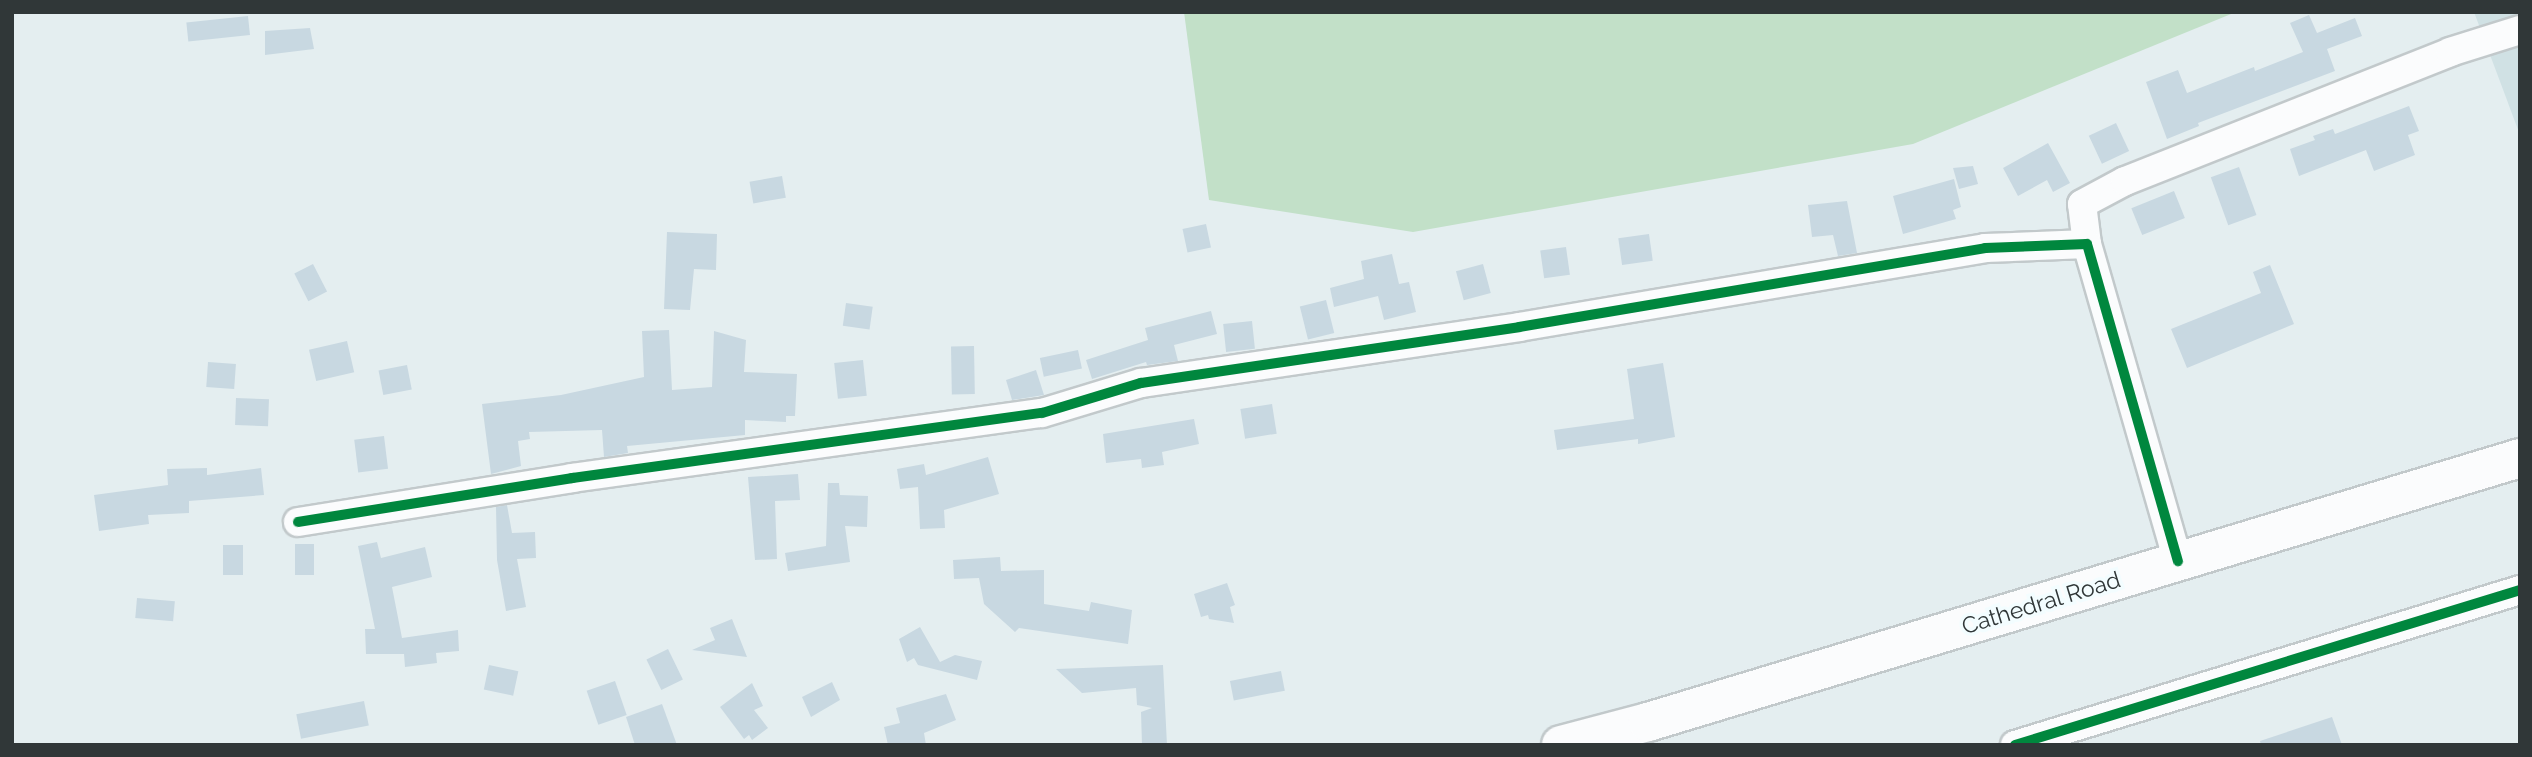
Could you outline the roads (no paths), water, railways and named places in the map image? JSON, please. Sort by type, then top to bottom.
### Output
[{"type":"main road","name":"Cathedral Road","points":[[1561,745],[1648,722],[2520,458]]},
{"type":"street","points":[[2178,561],[2087,244],[2082,204],[2125,181],[2450,52],[2520,30]]},
{"type":"street","points":[[298,522],[572,478],[1042,413],[1140,383],[1519,327],[1985,248],[2087,244]]},
{"type":"street","points":[[2015,745],[2520,590]]}]
